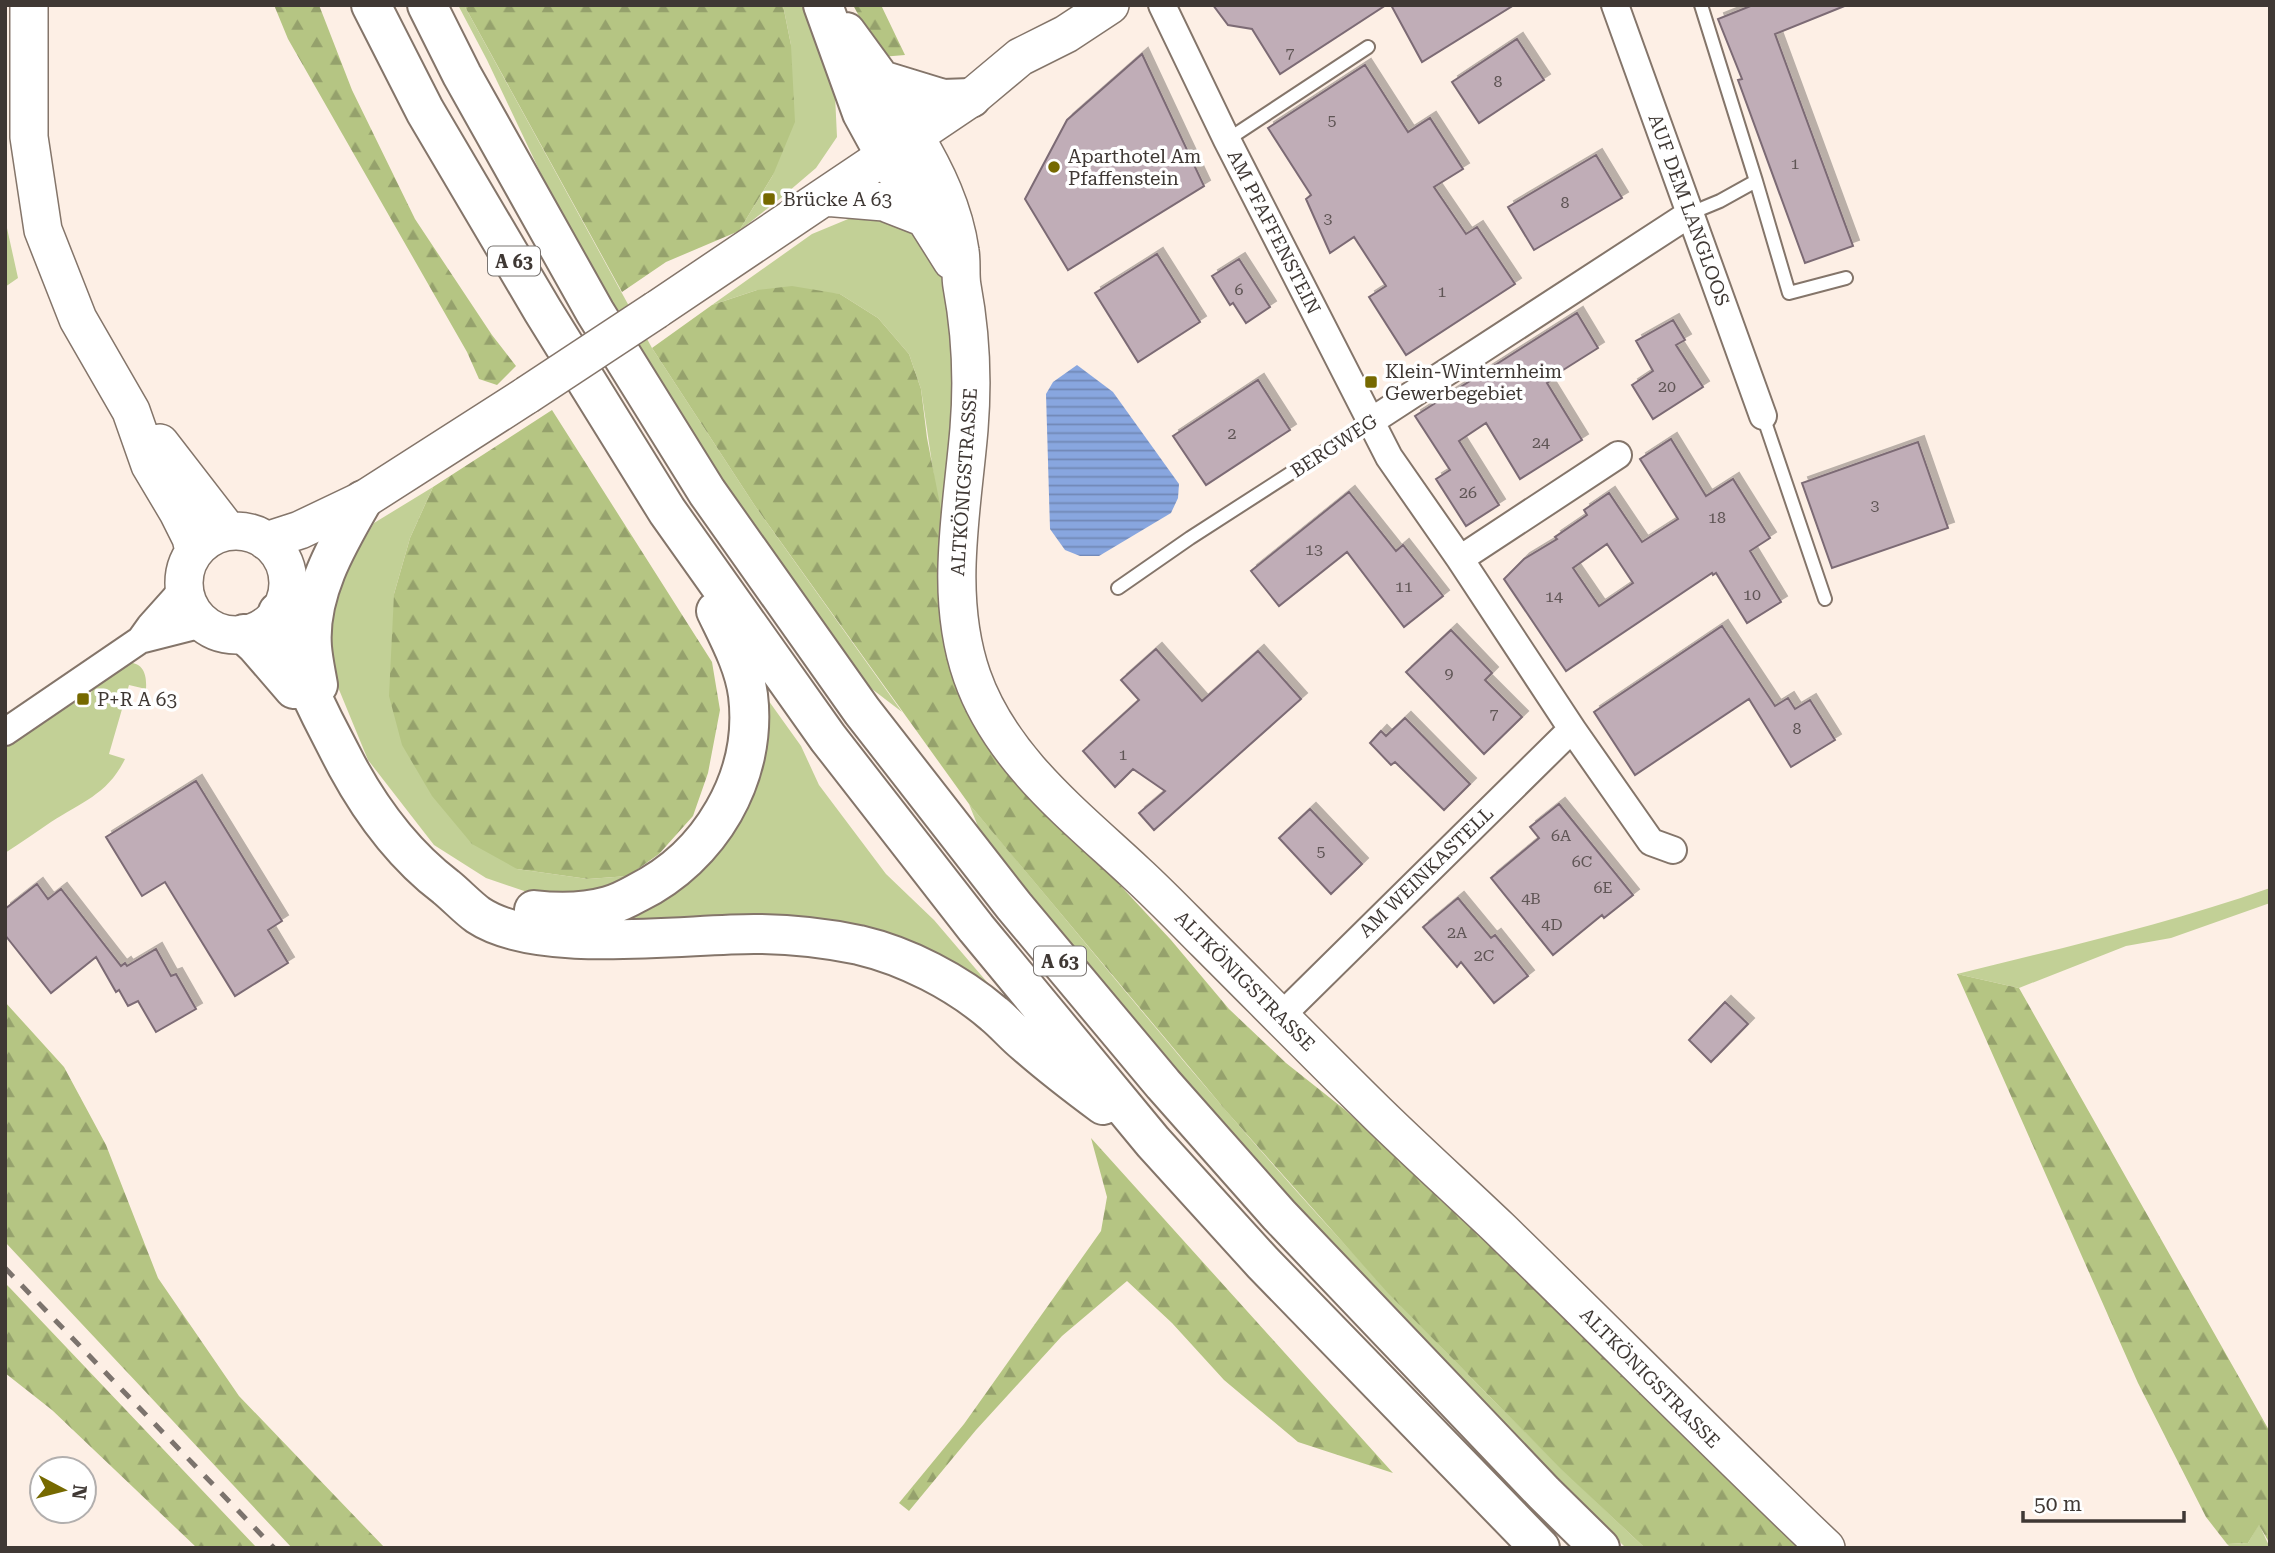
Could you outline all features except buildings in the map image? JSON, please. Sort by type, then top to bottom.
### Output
[{"type":"highway","name":"A 63","points":[[371,5],[425,111],[543,311],[667,511],[828,738],[976,928],[1153,1142],[1263,1263],[1540,1548]]},
{"type":"highway","name":"A 63","points":[[427,5],[468,86],[595,312],[707,492],[862,711],[1014,906],[1163,1084],[1279,1214],[1544,1493],[1600,1548]]},
{"type":"highway","points":[[825,5],[881,80],[900,145]]},
{"type":"highway","points":[[825,5],[862,113],[900,145]]},
{"type":"highway","points":[[881,80],[943,99],[971,98]]},
{"type":"highway","points":[[325,725],[312,646],[314,616],[324,575],[363,500]]},
{"type":"highway","points":[[459,897],[556,912],[586,911],[611,906],[656,884],[678,866],[704,840],[730,803],[746,754],[750,729],[748,694],[738,656],[667,511]]},
{"type":"highway","points":[[278,612],[281,630],[325,725],[363,797],[427,873],[459,897],[477,915],[528,933],[560,938],[766,935],[812,938],[860,946],[906,961],[954,985],[993,1013],[1061,1074],[1153,1142]]},
{"type":"highway","points":[[244,634],[325,725]]},
{"type":"main road","points":[[29,5],[29,137],[43,230],[78,319],[131,411],[150,465],[178,512],[191,538],[194,551]]},
{"type":"main road","points":[[266,541],[300,530],[363,500],[656,310],[971,98],[1020,57],[1066,34],[1110,5]]},
{"type":"main road","name":"ALTKÖNIGSTRASSE","points":[[900,145],[925,218],[946,248],[961,281]]},
{"type":"main road","name":"ALTKÖNIGSTRASSE","points":[[900,145],[939,179],[961,254],[961,281],[970,327],[972,358],[956,579],[957,609],[962,641],[973,678],[999,731],[1026,766],[1075,818],[1140,877],[1826,1548]]},
{"type":"main road","points":[[824,197],[867,198],[925,218]]},
{"type":"main road","points":[[131,411],[168,452],[228,531]]},
{"type":"main road","points":[[287,574],[363,500]]},
{"type":"main road","points":[[228,531],[248,532],[266,541],[280,555],[287,574],[286,594],[278,612],[264,627],[244,634],[222,633],[203,624],[190,608],[184,588],[186,569],[194,551],[209,538],[228,531]]},
{"type":"street","name":"AM PFAFFENSTEIN","points":[[1162,5],[1370,422],[1389,457],[1460,559]]},
{"type":"street","name":"AUF DEM LANGLOOS","points":[[1615,5],[1763,416]]},
{"type":"street","name":"BERGWEG","points":[[1370,422],[1691,213]]},
{"type":"street","points":[[1618,455],[1460,559],[1572,729],[1651,842],[1673,850]]},
{"type":"street","points":[[140,640],[149,626],[184,588]]},
{"type":"street","points":[[5,732],[140,640],[203,624]]},
{"type":"street","name":"AM WEINKASTELL","points":[[1270,1006],[1572,729]]},
{"type":"lane","points":[[1701,5],[1789,293],[1846,278]]},
{"type":"lane","points":[[1227,140],[1368,47]]},
{"type":"lane","points":[[1691,213],[1756,181]]},
{"type":"lane","points":[[1763,416],[1825,599]]},
{"type":"lane","name":"BERGWEG","points":[[1118,589],[1190,538],[1370,422]]},
{"type":"green space","points":[[274,5],[319,5],[352,90],[415,219],[492,335],[516,366],[497,385],[479,379],[467,352],[288,39]]},
{"type":"green space","points":[[458,5],[464,5],[652,348],[755,506],[902,712],[868,686],[793,584],[679,417],[569,233]]},
{"type":"green space","points":[[464,5],[783,5],[791,45],[795,122],[773,175],[739,231],[666,262],[622,292]]},
{"type":"green space","points":[[783,5],[802,5],[835,95],[837,137],[816,168],[739,231],[773,175],[791,45]]},
{"type":"green space","points":[[853,5],[881,5],[905,55],[881,57]]},
{"type":"green space","points":[[853,217],[887,219],[914,231],[951,286],[960,386],[947,565],[921,389],[909,354],[878,318],[840,294],[757,290],[712,305],[812,234]]},
{"type":"green space","points":[[5,219],[18,278],[5,287]]},
{"type":"green space","points":[[792,286],[840,294],[878,318],[909,354],[921,389],[927,438],[944,525],[1013,770],[1171,940],[1229,1009],[1286,1063],[1344,1109],[1549,1293],[1804,1548],[1645,1548],[1561,1469],[1387,1292],[1227,1112],[969,804],[755,506],[652,348],[712,305],[757,290]]},
{"type":"green space","points":[[552,410],[712,662],[720,710],[708,773],[693,816],[659,854],[628,876],[588,879],[517,869],[472,844],[432,796],[402,745],[389,696],[394,594],[410,538],[433,487]]},
{"type":"green space","points":[[433,487],[410,538],[394,594],[517,869],[588,879],[628,876],[580,897],[533,894],[486,878],[434,845],[368,760],[333,675],[327,624],[346,570],[374,523]]},
{"type":"green space","points":[[125,662],[140,666],[146,678],[146,689],[129,685],[109,754],[125,759],[118,771],[111,781],[93,796],[5,853],[5,745],[69,699],[73,702],[79,699],[83,703],[90,697],[92,690],[89,685]]},
{"type":"green space","points":[[758,686],[801,746],[819,785],[886,874],[934,920],[998,995],[902,951],[538,924],[687,875]]},
{"type":"green space","points":[[969,804],[1195,1075],[1328,1226],[1483,1390],[1645,1548],[1626,1548],[1573,1496],[1417,1337],[1266,1174],[1158,1051],[985,844]]},
{"type":"green space","points":[[2270,888],[2270,903],[2171,938],[2126,946],[2019,988],[1957,974],[2154,924]]},
{"type":"green space","points":[[1957,974],[2019,988],[2270,1432],[2270,1544],[2259,1525],[2248,1543],[2227,1544],[2206,1517],[2138,1383]]},
{"type":"green space","points":[[5,1002],[64,1067],[106,1145],[158,1278],[239,1396],[385,1548],[292,1548],[5,1242]]},
{"type":"green space","points":[[1091,1138],[1393,1473],[1298,1442],[1224,1380],[1172,1323],[1127,1281],[1062,1336],[976,1430],[909,1511],[899,1503],[964,1424],[1101,1231],[1107,1197]]},
{"type":"green space","points":[[5,1283],[257,1548],[197,1548],[52,1410],[5,1373]]},
{"type":"green space","points":[[2259,1524],[2270,1548],[2231,1548],[2227,1544],[2248,1543]]},
{"type":"water","points":[[1077,365],[1113,392],[1179,484],[1178,498],[1171,513],[1099,556],[1080,556],[1065,550],[1050,529],[1046,394],[1053,382]]},
{"type":"railway","points":[[5,1268],[274,1548]]},
{"type":"place","name":"Aparthotel Am Pfaffenstein","points":[[1054,167]]},
{"type":"place","name":"Brücke A 63","points":[[769,199]]},
{"type":"place","name":"Klein-Winternheim Gewerbegebiet","points":[[1371,382]]},
{"type":"place","name":"P+R A 63","points":[[83,699]]}]
